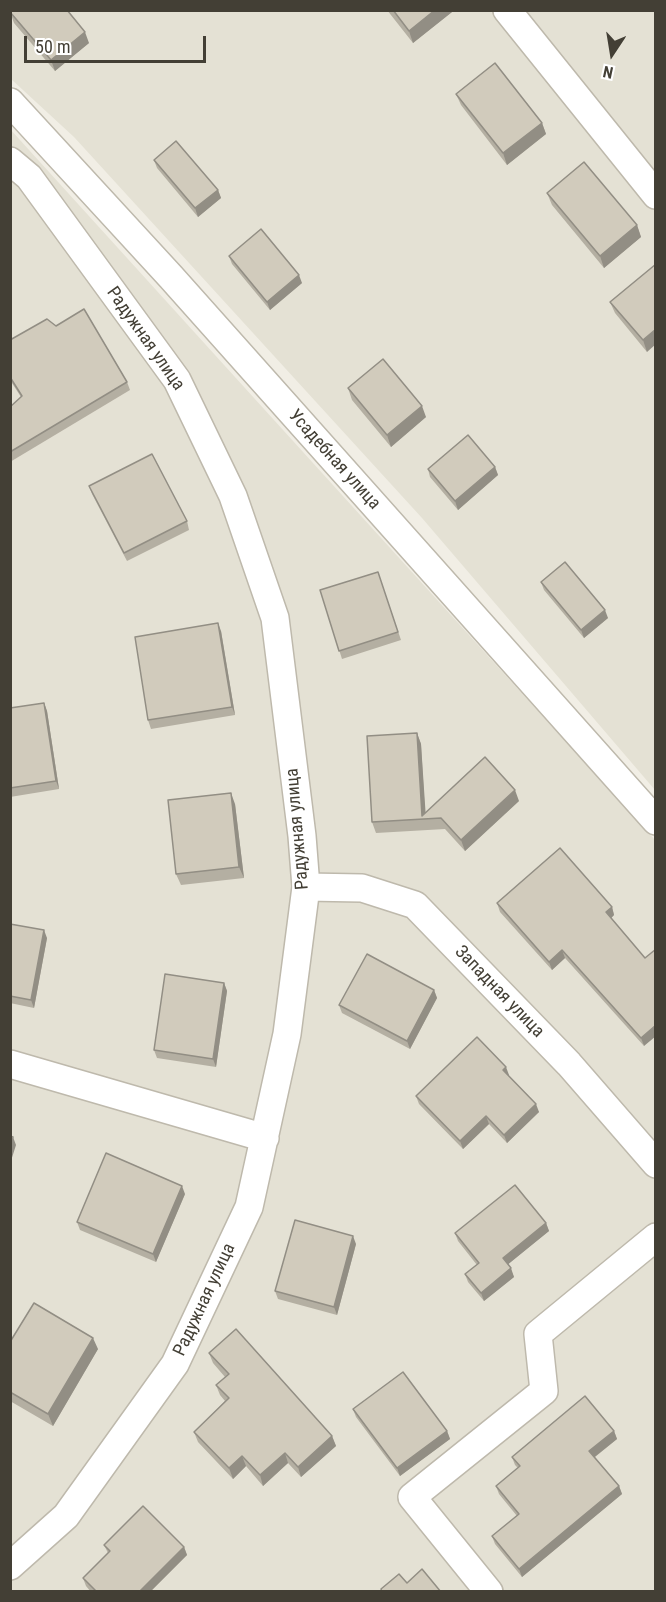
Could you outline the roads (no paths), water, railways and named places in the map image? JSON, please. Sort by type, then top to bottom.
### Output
[{"type":"street","points":[[507,10],[656,195]]},
{"type":"street","name":"Усадебная улица","points":[[10,102],[179,286],[656,821]]},
{"type":"street","name":"Радужная улица","points":[[10,161],[29,177],[177,380],[233,496],[275,618],[302,836],[306,887],[287,1034],[249,1207],[175,1364],[66,1516],[10,1566]]},
{"type":"street","name":"Западная улица","points":[[306,887],[362,888],[415,906],[569,1064],[656,1164]]},
{"type":"street","points":[[10,1064],[265,1138]]},
{"type":"street","points":[[489,1592],[412,1497],[544,1391],[538,1334],[656,1237]]}]
